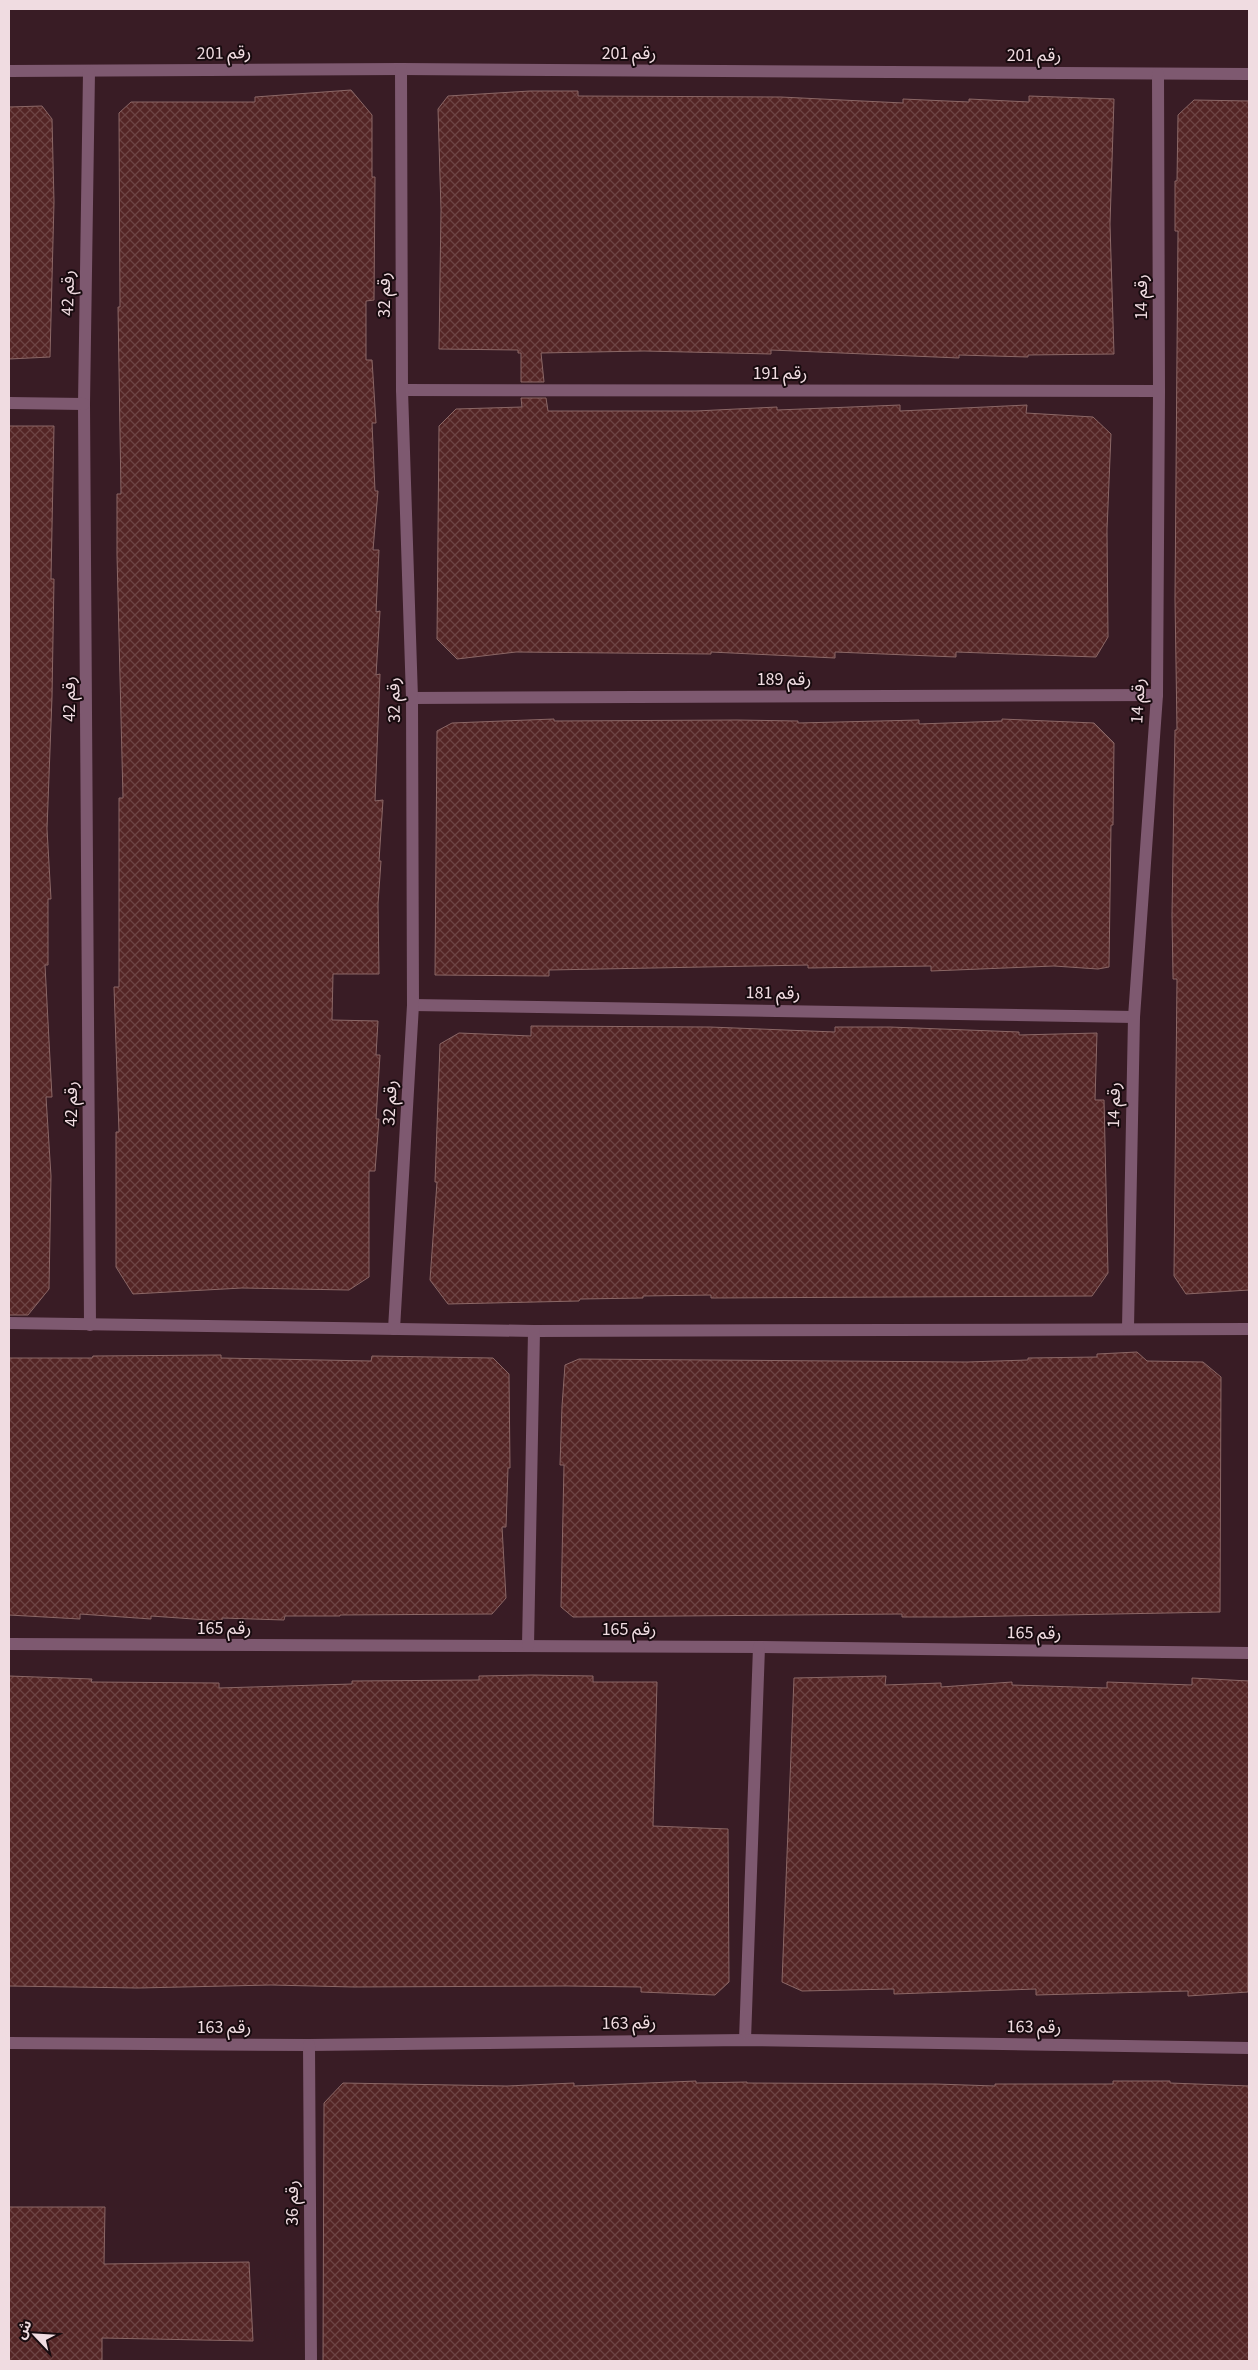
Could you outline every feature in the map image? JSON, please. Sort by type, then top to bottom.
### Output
[{"type":"street","name":"رقم 201","points":[[9,71],[401,69],[1249,74]]},
{"type":"street","name":"رقم 32","points":[[394,1329],[413,1005],[412,698],[402,390],[401,69]]},
{"type":"street","name":"رقم 42","points":[[89,72],[84,404],[90,1325]]},
{"type":"street","name":"رقم 14","points":[[1128,1328],[1134,1017],[1157,695],[1159,391],[1158,74]]},
{"type":"street","name":"رقم 191","points":[[402,390],[1159,391]]},
{"type":"street","points":[[9,403],[84,404]]},
{"type":"street","name":"رقم 189","points":[[412,698],[1157,695]]},
{"type":"street","name":"رقم 181","points":[[413,1005],[1134,1017]]},
{"type":"street","points":[[9,1324],[534,1331],[1249,1329]]},
{"type":"street","points":[[528,1646],[534,1331]]},
{"type":"street","name":"رقم 165","points":[[9,1644],[759,1647],[1249,1653]]},
{"type":"street","points":[[745,2040],[759,1647]]},
{"type":"street","name":"رقم 163","points":[[9,2043],[309,2045],[745,2040],[1249,2048]]},
{"type":"street","name":"رقم 36","points":[[309,2045],[311,2361]]},
{"type":"building","points":[[351,90],[372,115],[372,177],[375,177],[374,300],[366,301],[366,360],[372,360],[376,423],[372,423],[375,491],[378,491],[373,550],[379,550],[376,612],[380,611],[376,675],[380,674],[375,801],[383,800],[378,904],[379,974],[333,974],[332,1020],[378,1021],[376,1055],[380,1055],[376,1119],[379,1119],[375,1171],[369,1171],[369,1277],[349,1290],[242,1288],[133,1294],[116,1267],[116,1132],[119,1132],[114,987],[119,987],[119,798],[123,798],[117,555],[117,494],[121,494],[118,307],[120,307],[119,113],[131,102],[255,102],[255,97]]},
{"type":"building","points":[[530,91],[578,91],[578,96],[781,97],[903,103],[903,99],[969,102],[969,99],[1029,102],[1029,96],[1114,99],[1110,224],[1114,354],[1028,355],[1028,357],[959,355],[959,358],[771,350],[771,354],[644,351],[541,353],[544,382],[521,382],[521,353],[518,353],[518,350],[439,349],[441,210],[438,109],[448,96]]},
{"type":"building","points":[[1194,100],[1249,101],[1249,1290],[1186,1294],[1174,1276],[1177,979],[1173,979],[1172,915],[1175,730],[1177,730],[1175,599],[1178,231],[1175,231],[1175,181],[1177,181],[1178,115]]},
{"type":"building","points":[[42,106],[52,119],[54,202],[50,357],[9,359],[9,107]]},
{"type":"building","points":[[521,398],[546,398],[548,411],[696,411],[777,407],[777,410],[900,405],[900,411],[1027,405],[1026,413],[1093,417],[1111,434],[1107,530],[1108,637],[1096,657],[956,652],[956,657],[835,652],[835,658],[711,652],[711,654],[516,652],[457,659],[437,639],[439,426],[456,409],[522,407]]},
{"type":"building","points":[[9,426],[54,426],[51,579],[54,579],[52,697],[47,829],[51,899],[48,899],[48,965],[45,965],[52,1097],[46,1097],[51,1176],[49,1289],[28,1315],[9,1315]]},
{"type":"building","points":[[554,719],[554,721],[798,721],[798,723],[919,720],[919,724],[1002,721],[1002,719],[1094,723],[1114,743],[1109,967],[1098,969],[1054,966],[931,971],[931,966],[808,968],[808,965],[549,970],[549,976],[435,975],[437,731],[452,723]]},
{"type":"building","points":[[531,1026],[710,1027],[835,1032],[835,1027],[890,1027],[1019,1032],[1019,1035],[1097,1033],[1095,1100],[1104,1100],[1108,1273],[1092,1296],[711,1298],[711,1295],[448,1304],[430,1280],[437,1182],[435,1182],[440,1044],[459,1033],[531,1036]]},
{"type":"building","points":[[1137,1352],[1147,1361],[1203,1362],[1221,1377],[1220,1612],[956,1617],[902,1617],[902,1614],[573,1617],[561,1607],[564,1465],[560,1465],[565,1365],[579,1359],[967,1362],[1028,1360],[1028,1358],[1097,1357],[1097,1354]]},
{"type":"building","points":[[221,1355],[221,1358],[371,1361],[372,1356],[493,1358],[509,1374],[510,1468],[508,1468],[506,1527],[502,1527],[506,1598],[492,1614],[285,1616],[284,1620],[222,1618],[222,1621],[80,1614],[80,1619],[9,1615],[9,1358]]},
{"type":"building","points":[[9,1676],[92,1679],[91,1682],[219,1683],[219,1688],[352,1684],[352,1681],[479,1680],[479,1676],[593,1676],[593,1682],[657,1682],[653,1826],[728,1829],[729,1982],[715,1995],[641,1992],[641,1987],[567,1986],[354,1987],[271,1985],[138,1988],[9,1986]]},
{"type":"building","points":[[886,1676],[885,1685],[941,1683],[941,1687],[1012,1682],[1012,1685],[1107,1688],[1107,1682],[1192,1685],[1192,1678],[1249,1681],[1248,1992],[1188,1996],[1188,1991],[1036,1995],[1036,1989],[894,1994],[894,1989],[802,1991],[782,1982],[794,1678]]},
{"type":"building","points":[[696,2081],[696,2083],[747,2082],[995,2086],[995,2084],[1113,2084],[1113,2081],[1170,2081],[1170,2083],[1249,2086],[1249,2361],[323,2361],[324,2103],[343,2083],[507,2086],[574,2083],[574,2086]]},
{"type":"building","points":[[9,2207],[105,2207],[104,2264],[249,2262],[253,2341],[102,2338],[102,2361],[9,2361]]}]
